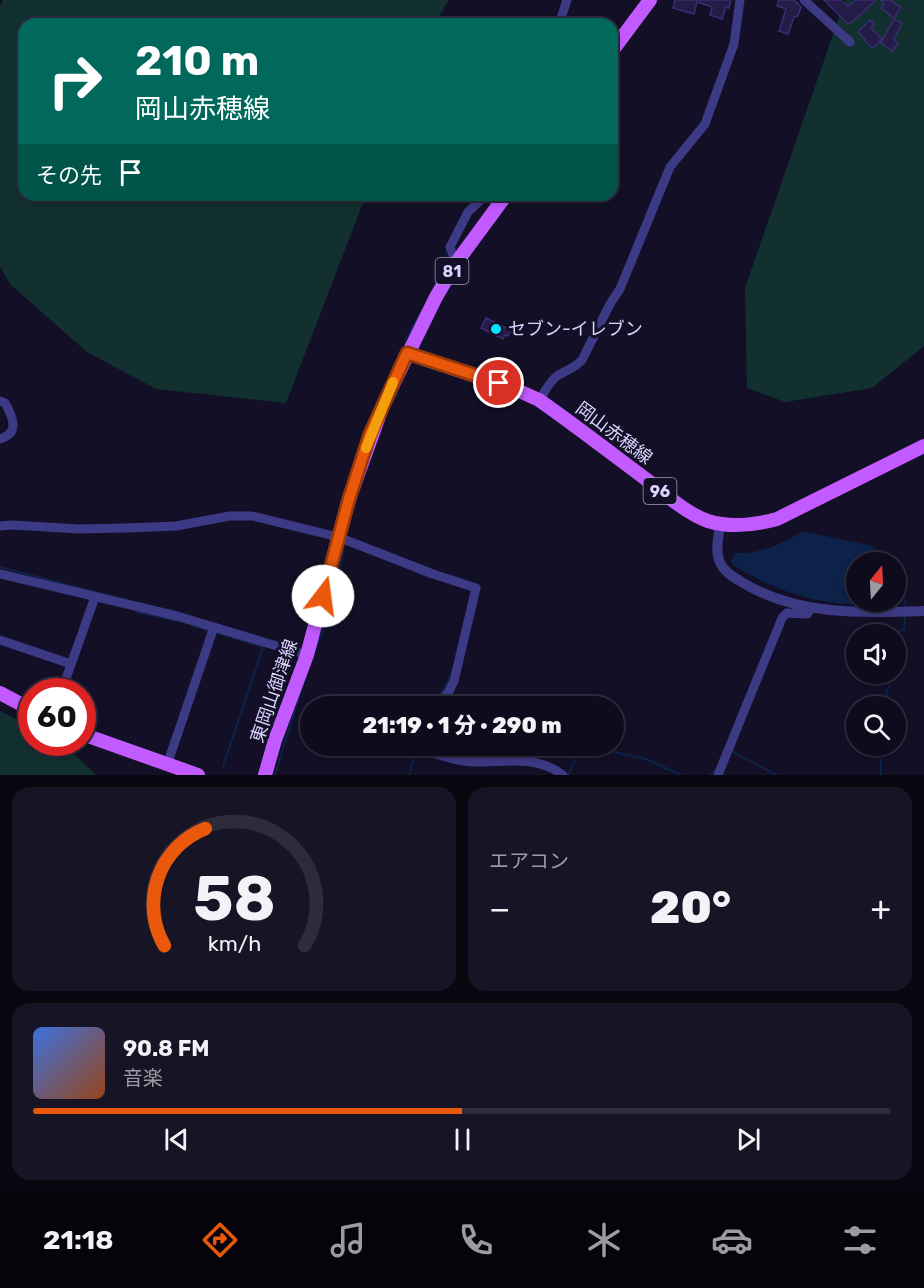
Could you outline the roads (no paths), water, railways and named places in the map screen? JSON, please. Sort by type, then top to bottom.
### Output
[{"type":"main road","points":[[618,43],[650,0]]},
{"type":"main road","name":"東岡山御津線","points":[[265,775],[275,740],[307,655],[338,537],[370,434],[435,297],[456,263],[502,201]]},
{"type":"main road","name":"岡山赤穂線","points":[[407,353],[517,390],[539,400],[670,498],[707,521],[720,524],[758,524],[777,519],[924,446]]},
{"type":"main road","points":[[0,693],[18,703]]},
{"type":"main road","points":[[96,739],[198,775]]},
{"type":"street","points":[[561,18],[567,0]]},
{"type":"street","points":[[539,400],[553,380],[582,360],[620,289],[670,167],[705,124],[734,44],[740,0]]},
{"type":"street","points":[[804,0],[850,42]]},
{"type":"street","points":[[456,263],[450,247],[468,212],[480,201]]},
{"type":"street","points":[[0,401],[5,403],[14,423],[8,437],[0,439]]},
{"type":"street","points":[[0,526],[79,530],[176,526],[230,516],[252,516],[338,537],[476,588],[454,681],[445,696]]},
{"type":"street","points":[[720,524],[717,549],[719,561],[728,574],[754,589],[812,608],[864,613],[924,611]]},
{"type":"street","points":[[0,574],[177,616],[213,630],[307,655]]},
{"type":"street","points":[[66,678],[95,597]]},
{"type":"street","points":[[718,775],[783,618],[787,613],[807,614],[812,608]]},
{"type":"street","points":[[168,765],[213,630]]},
{"type":"street","points":[[0,640],[71,664]]},
{"type":"street","points":[[445,756],[472,762],[515,760],[537,763],[563,775]]},
{"type":"water","points":[[802,531],[873,546],[878,552],[846,552],[846,604],[793,594],[754,577],[733,565],[731,561],[735,553],[770,548]]},
{"type":"waterway","points":[[442,276],[447,249]]},
{"type":"waterway","points":[[405,340],[422,310]]},
{"type":"waterway","points":[[388,411],[398,393]]},
{"type":"waterway","points":[[353,510],[357,498]]},
{"type":"waterway","points":[[315,650],[341,565],[344,546]]},
{"type":"waterway","points":[[0,567],[111,596]]},
{"type":"waterway","points":[[419,573],[431,578]]},
{"type":"waterway","points":[[136,612],[177,621]]},
{"type":"waterway","points":[[904,624],[905,617]]},
{"type":"waterway","points":[[183,622],[209,631]]},
{"type":"waterway","points":[[214,632],[263,647],[223,766],[224,769]]},
{"type":"waterway","points":[[441,694],[451,675]]},
{"type":"waterway","points":[[275,775],[304,681]]},
{"type":"waterway","points":[[886,696],[889,684]]},
{"type":"waterway","points":[[731,751],[776,775]]},
{"type":"waterway","points":[[624,754],[646,759],[681,775]]},
{"type":"waterway","points":[[409,775],[415,756]]},
{"type":"waterway","points":[[568,775],[577,756]]},
{"type":"waterway","points":[[880,756],[881,775]]},
{"type":"waterway","points":[[710,774],[716,770]]},
{"type":"place","name":"セブン-イレブン","points":[[496,329]]}]
